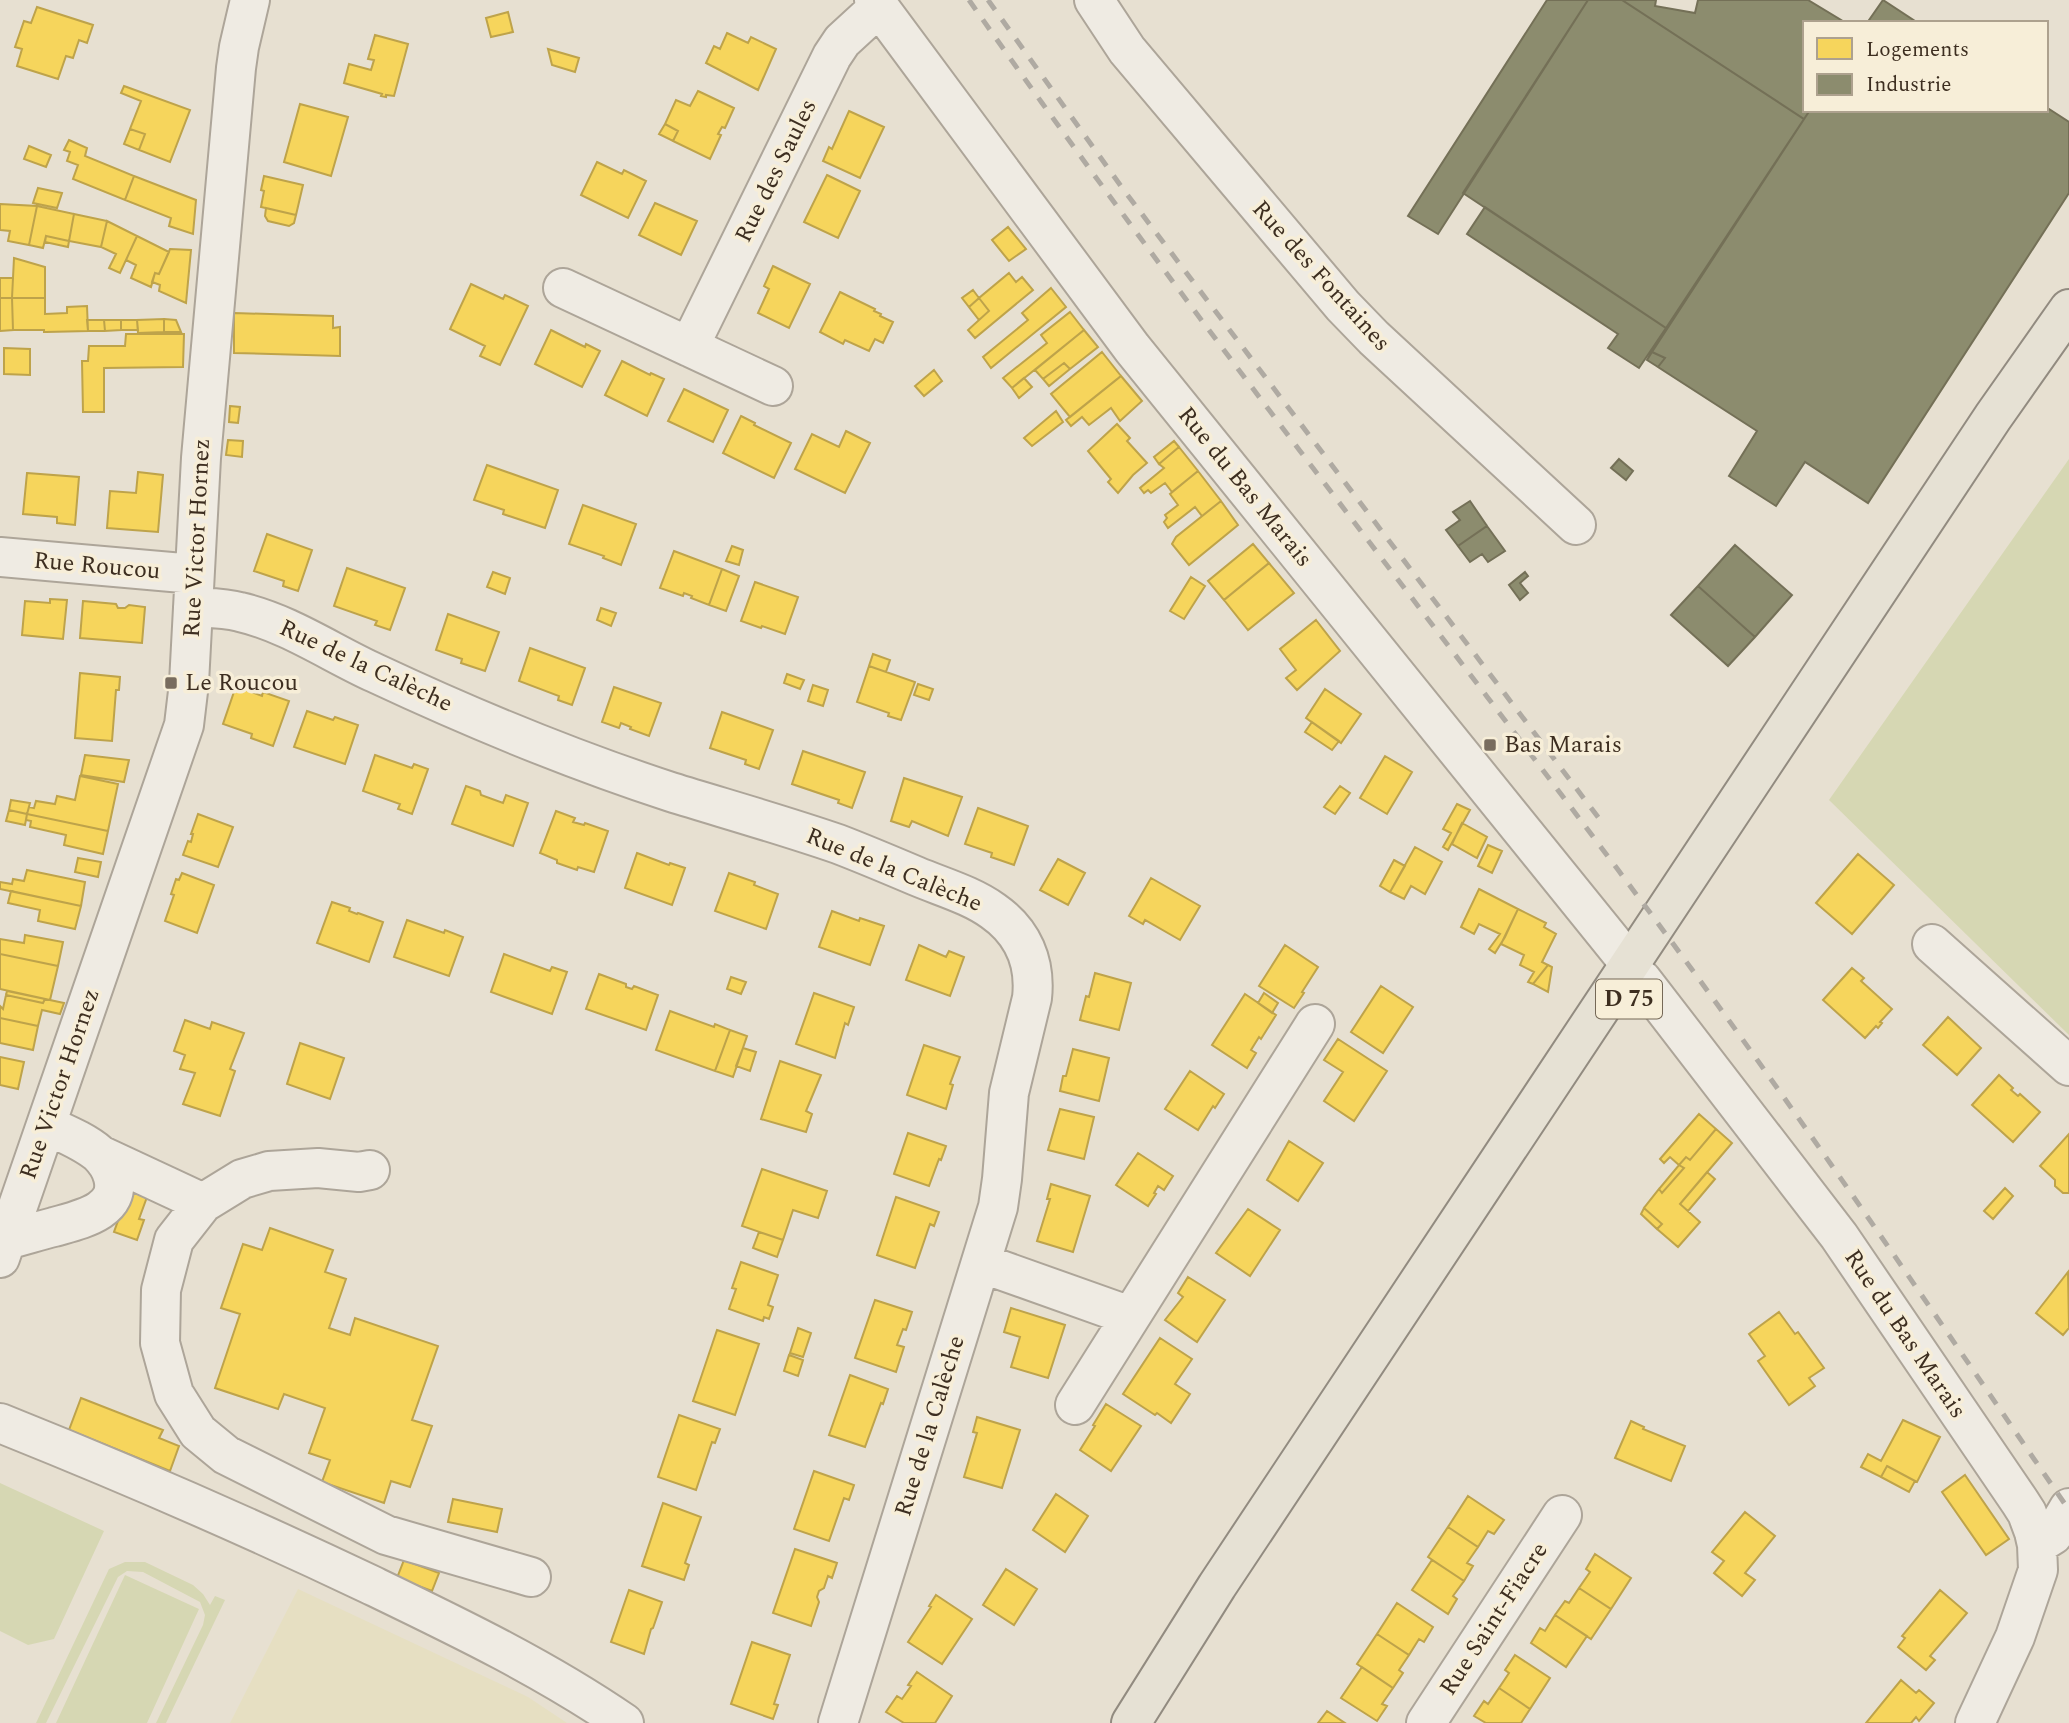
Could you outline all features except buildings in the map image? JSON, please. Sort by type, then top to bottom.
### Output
[{"type":"main road","name":"D 75","points":[[1154,1723],[1993,417],[2069,309]]},
{"type":"main road","name":"D 75","points":[[1131,1723],[1224,1574],[1990,457],[2069,346]]},
{"type":"street","name":"Rue Victor Hornez","points":[[3,1249],[180,739],[188,696],[202,447],[236,68],[250,0]]},
{"type":"street","name":"Rue des Fontaines","points":[[1094,0],[1127,50],[1343,306],[1576,525]]},
{"type":"street","name":"Rue des Saules","points":[[689,347],[832,56],[876,4]]},
{"type":"street","name":"Rue du Bas Marais","points":[[876,4],[1132,348],[1636,972],[1746,1113],[1839,1236],[2027,1513],[2037,1545],[2038,1570],[2015,1637],[1975,1723]]},
{"type":"street","points":[[563,288],[773,386]]},
{"type":"street","name":"Rue Roucou","points":[[0,557],[194,591]]},
{"type":"street","name":"Rue de la Calèche","points":[[194,591],[270,621],[372,672],[460,711],[637,780],[848,848],[974,900],[1005,920],[1020,936],[1026,948],[1034,984],[1009,1093],[1001,1193],[838,1723]]},
{"type":"street","points":[[1932,944],[2069,1066]]},
{"type":"street","points":[[1075,1405],[1315,1024]]},
{"type":"street","points":[[46,1125],[100,1155],[203,1203]]},
{"type":"street","points":[[3,1249],[79,1220],[105,1206],[115,1187],[111,1172],[100,1155]]},
{"type":"street","points":[[370,1170],[359,1172],[318,1168],[270,1171],[242,1179],[203,1203],[174,1240],[161,1290],[160,1343],[174,1394],[198,1432],[226,1455],[386,1535],[531,1577]]},
{"type":"street","points":[[981,1263],[1130,1316]]},
{"type":"street","points":[[0,1423],[135,1478],[432,1614],[560,1682],[624,1723]]},
{"type":"street","points":[[2037,1545],[2053,1535],[2069,1508]]},
{"type":"street","name":"Rue Saint-Fiacre","points":[[1426,1723],[1562,1515]]},
{"type":"shaded area","points":[[298,1589],[528,1697],[567,1723],[230,1723]]},
{"type":"green space","points":[[2069,459],[2069,1035],[1829,800]]},
{"type":"green space","points":[[0,1483],[104,1531],[54,1639],[28,1645],[0,1631]]},
{"type":"green space","points":[[125,1562],[145,1562],[193,1585],[210,1605],[215,1596],[225,1600],[166,1723],[156,1723],[203,1625],[205,1615],[200,1602],[143,1572],[127,1571],[118,1577],[46,1723],[36,1723],[109,1569]]},
{"type":"green space","points":[[125,1575],[199,1609],[147,1723],[56,1723]]},
{"type":"railway","points":[[969,0],[1136,232],[1708,991],[2069,1510]]},
{"type":"railway","points":[[988,0],[1123,189],[1604,825]]},
{"type":"place","name":"Le Roucou","points":[[171,683]]},
{"type":"place","name":"Bas Marais","points":[[1490,745]]}]
